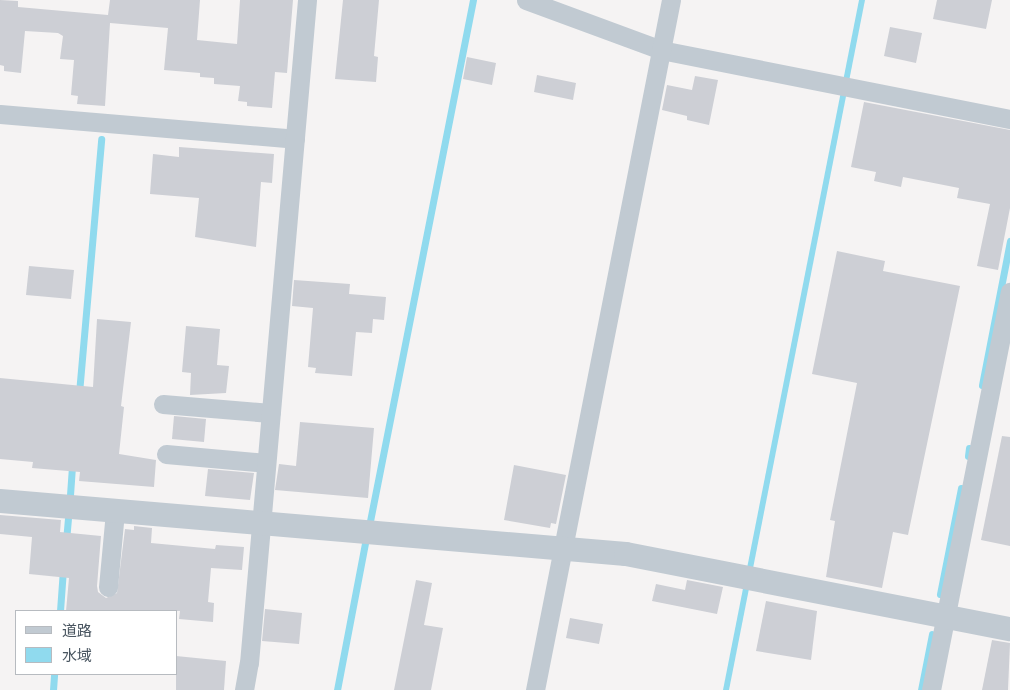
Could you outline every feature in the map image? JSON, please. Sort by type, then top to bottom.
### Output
[{"type":"street","points":[[244,690],[271,414],[307,0]]},
{"type":"street","points":[[526,0],[661,50],[1010,119]]},
{"type":"street","points":[[534,690],[671,0]]},
{"type":"street","points":[[0,114],[295,139]]},
{"type":"street","points":[[932,690],[1010,292]]},
{"type":"street","points":[[163,404],[271,414]]},
{"type":"street","points":[[166,454],[266,463]]},
{"type":"street","points":[[0,501],[626,554],[1010,629]]},
{"type":"street","points":[[108,586],[115,511]]},
{"type":"water","points":[[859,0],[865,0],[729,690],[723,690]]},
{"type":"building","points":[[0,0],[18,1],[18,7],[108,15],[110,0],[200,0],[197,40],[237,44],[240,0],[293,0],[287,73],[275,72],[272,108],[247,106],[247,102],[238,101],[240,86],[214,84],[214,78],[200,77],[200,73],[164,70],[168,28],[110,23],[105,106],[77,104],[78,96],[71,95],[74,60],[60,59],[63,36],[58,33],[25,31],[21,73],[4,71],[4,66],[0,65]]},
{"type":"building","points":[[343,0],[379,0],[374,56],[378,57],[376,82],[335,79]]},
{"type":"building","points":[[937,0],[992,0],[986,29],[933,19]]},
{"type":"building","points":[[890,27],[922,33],[916,63],[884,56]]},
{"type":"building","points":[[467,57],[496,63],[492,85],[463,79]]},
{"type":"building","points":[[537,75],[576,83],[573,100],[534,92]]},
{"type":"building","points":[[695,76],[718,80],[709,125],[687,120],[687,116],[662,110],[667,85],[692,90]]},
{"type":"building","points":[[864,102],[1010,130],[1010,208],[998,270],[977,266],[990,204],[957,198],[959,188],[903,177],[901,187],[874,181],[876,172],[851,167]]},
{"type":"building","points":[[179,147],[274,154],[272,183],[261,182],[256,247],[195,237],[199,198],[150,194],[153,154],[179,157]]},
{"type":"building","points":[[837,251],[885,261],[883,271],[960,286],[908,535],[893,532],[882,588],[826,577],[835,521],[830,520],[857,383],[812,374]]},
{"type":"building","points":[[29,266],[74,270],[71,299],[26,295]]},
{"type":"building","points":[[294,280],[350,284],[349,294],[386,297],[384,320],[373,319],[372,333],[356,332],[352,376],[315,373],[316,368],[308,367],[313,308],[292,306]]},
{"type":"building","points":[[97,319],[131,322],[121,406],[124,407],[119,454],[156,460],[154,487],[79,481],[80,472],[32,468],[33,462],[0,459],[0,378],[93,387]]},
{"type":"building","points":[[186,326],[220,329],[217,365],[229,366],[226,393],[190,395],[191,373],[182,372]]},
{"type":"building","points":[[174,416],[206,419],[204,442],[172,439]]},
{"type":"building","points":[[300,422],[374,428],[368,498],[275,490],[279,464],[296,466]]},
{"type":"building","points":[[1002,436],[1010,437],[1010,546],[981,540]]},
{"type":"building","points":[[514,465],[566,475],[556,524],[551,523],[550,528],[504,520]]},
{"type":"building","points":[[208,469],[254,473],[250,500],[205,496]]},
{"type":"building","points":[[0,515],[61,520],[60,532],[101,536],[97,586],[98,592],[106,598],[117,593],[125,529],[134,530],[134,526],[152,528],[151,543],[215,549],[216,545],[244,547],[242,570],[211,568],[208,602],[214,603],[213,622],[179,619],[180,611],[178,610],[66,610],[69,578],[29,574],[32,537],[0,534]]},
{"type":"building","points":[[416,580],[432,583],[424,625],[443,628],[431,690],[394,690]]},
{"type":"building","points":[[687,580],[723,587],[717,614],[652,601],[656,584],[685,590]]},
{"type":"building","points":[[766,601],[817,611],[811,660],[756,651]]},
{"type":"building","points":[[265,609],[302,613],[299,644],[262,641]]},
{"type":"building","points":[[570,618],[603,624],[599,644],[566,638]]},
{"type":"building","points":[[992,640],[1010,643],[1008,690],[982,690]]},
{"type":"building","points":[[178,656],[226,661],[224,690],[176,690]]},
{"type":"waterway","points":[[370,521],[473,0]]},
{"type":"waterway","points":[[79,393],[101,139]]},
{"type":"waterway","points":[[982,385],[1010,241]]},
{"type":"waterway","points":[[968,456],[969,448]]},
{"type":"waterway","points":[[70,495],[72,464]]},
{"type":"waterway","points":[[940,594],[961,488]]},
{"type":"waterway","points":[[66,541],[68,518]]},
{"type":"waterway","points":[[337,690],[365,543]]},
{"type":"waterway","points":[[60,610],[63,569]]},
{"type":"waterway","points":[[921,690],[932,634]]},
{"type":"waterway","points":[[53,690],[54,675]]}]
